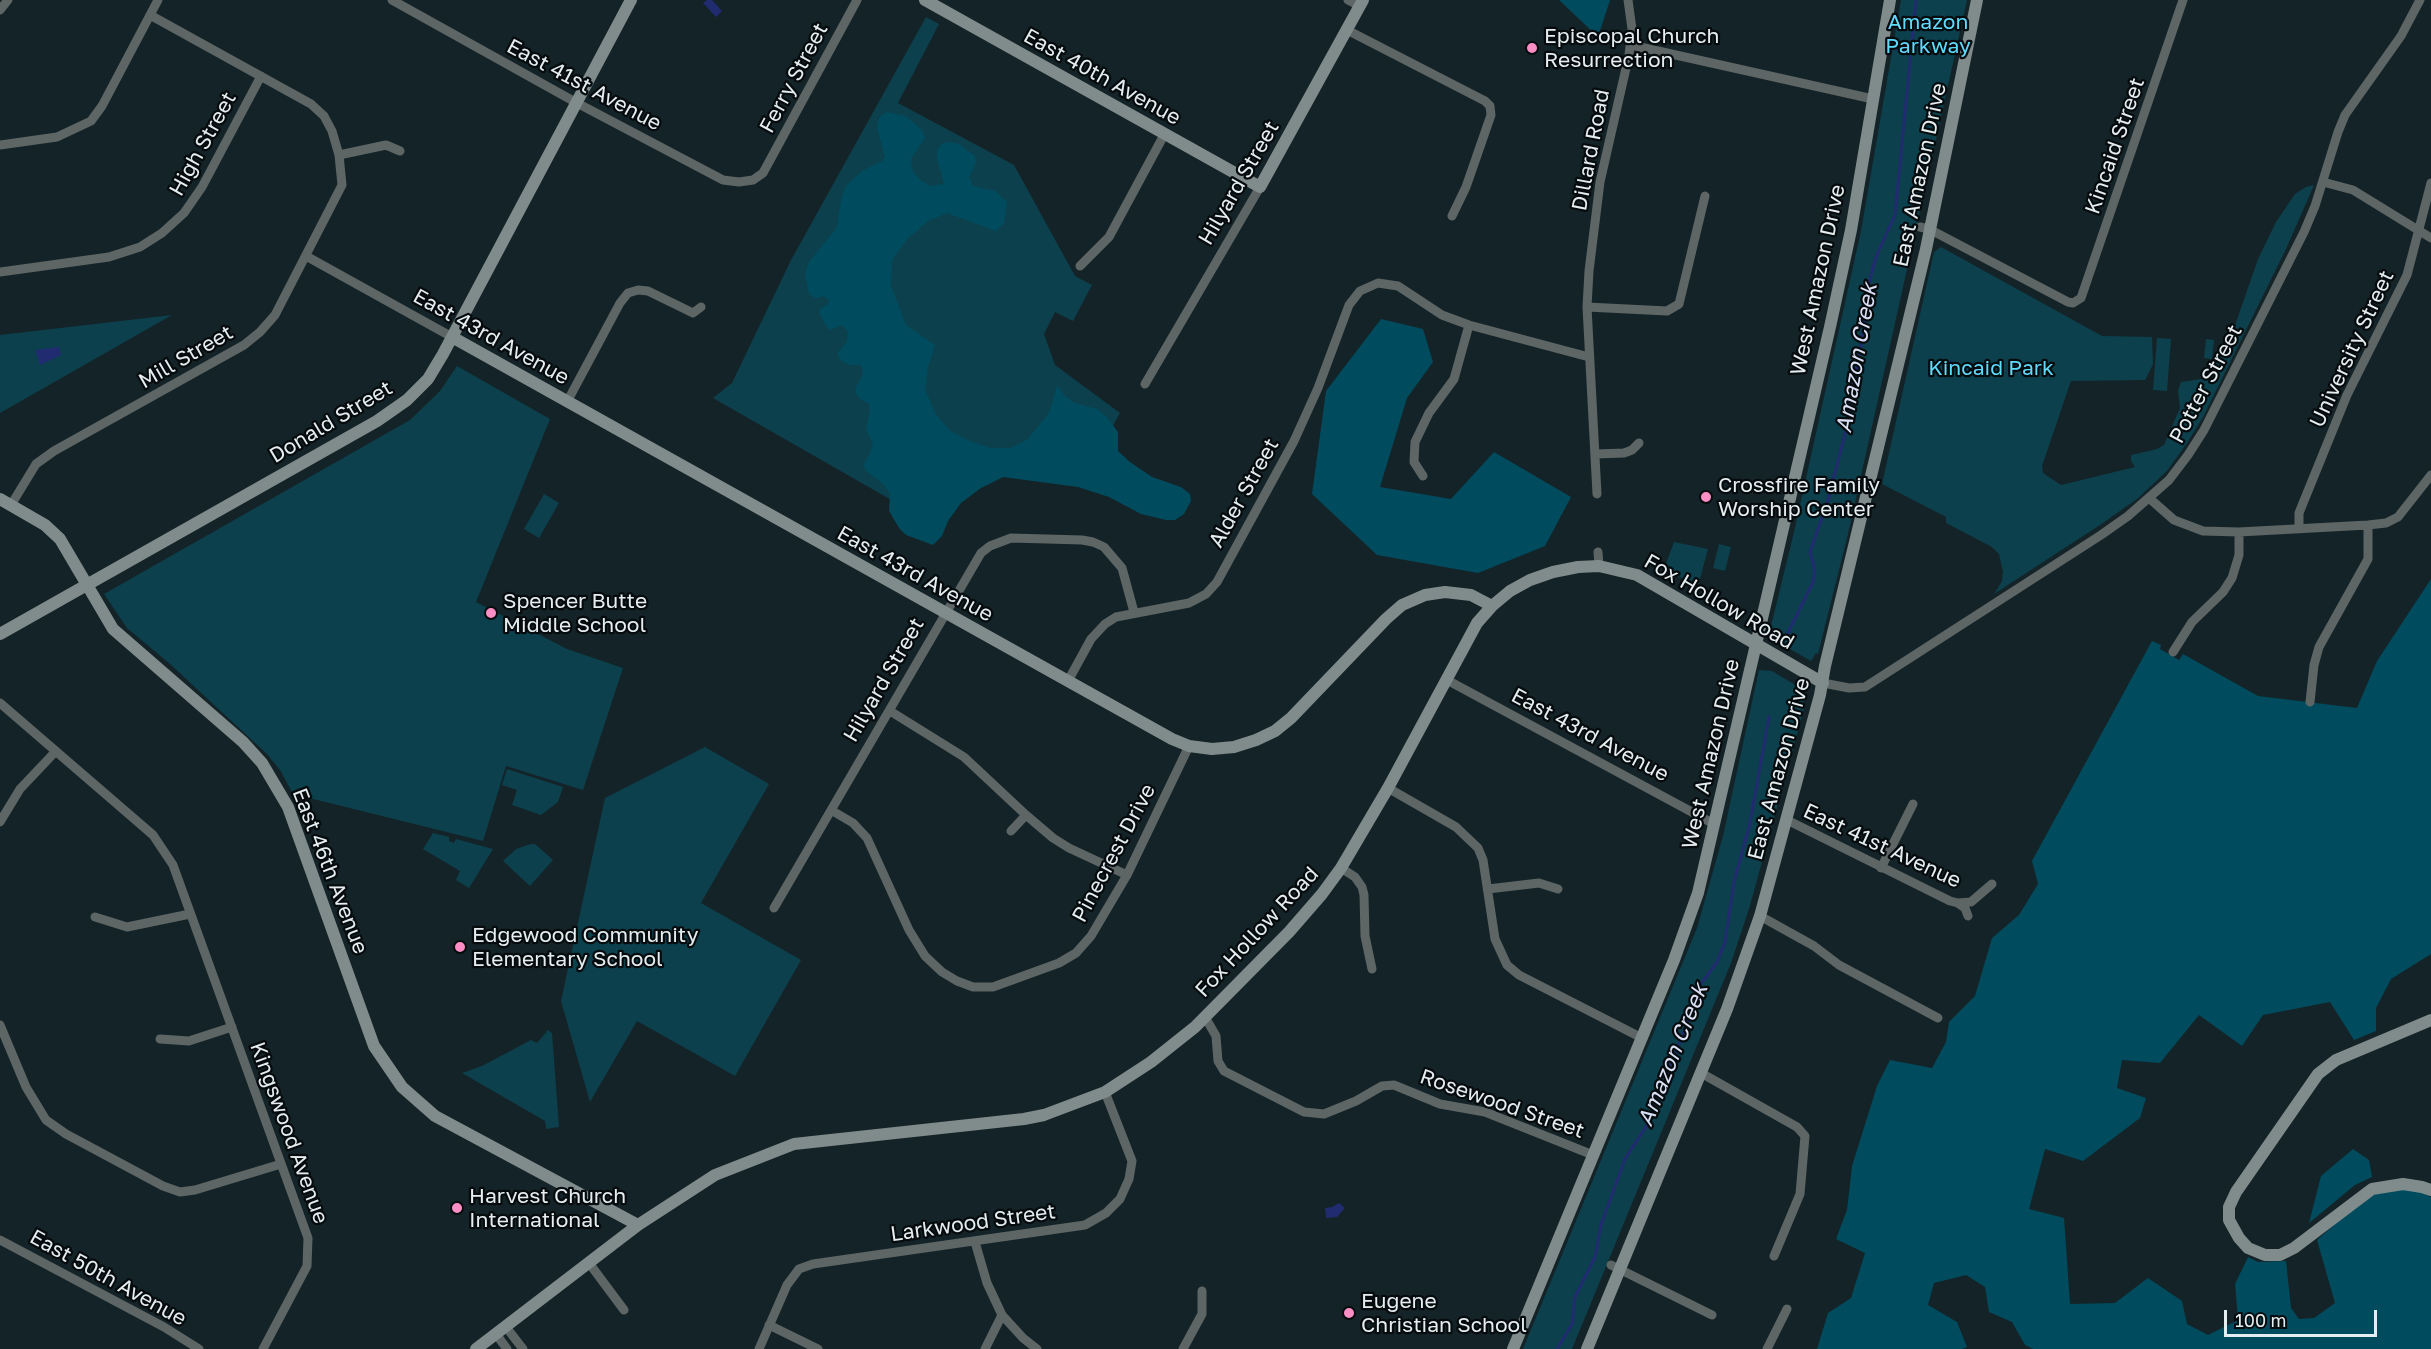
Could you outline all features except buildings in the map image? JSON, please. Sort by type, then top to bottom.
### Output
[{"type":"street","points":[[0,10],[8,0]]},
{"type":"street","points":[[0,145],[57,137],[91,121],[102,106],[158,0]]},
{"type":"street","name":"East 41st Avenue","points":[[392,0],[577,103],[723,180],[739,182],[753,180],[763,173]]},
{"type":"street","name":"Donald Street","points":[[0,634],[377,421],[407,400],[428,379],[631,0]]},
{"type":"street","name":"Ferry Street","points":[[763,173],[857,0]]},
{"type":"street","name":"East 40th Avenue","points":[[925,0],[1260,187]]},
{"type":"street","name":"Dillard Road","points":[[1597,494],[1587,308],[1590,260],[1600,182],[1631,45],[1632,29],[1628,0]]},
{"type":"street","name":"West Amazon Drive","points":[[1513,1349],[1674,960],[1698,893],[1851,230],[1890,0]]},
{"type":"street","name":"East Amazon Drive","points":[[1587,1349],[1616,1267],[1727,1009],[1760,916],[1823,683],[1977,0]]},
{"type":"street","name":"Kincaid Street","points":[[1925,228],[2068,302],[2078,301],[2084,294],[2183,0]]},
{"type":"street","name":"Potter Street","points":[[1823,683],[1855,689],[1865,687],[2101,535],[2150,498],[2169,480],[2204,430],[2304,232],[2345,115],[2401,36],[2420,0]]},
{"type":"street","name":"Hilyard Street","points":[[1145,384],[1260,187],[1347,30],[1357,2]]},
{"type":"street","points":[[150,15],[311,104],[324,116],[332,131],[339,155],[386,146],[400,151]]},
{"type":"street","points":[[1347,30],[1488,104],[1491,115],[1466,187],[1452,216]]},
{"type":"street","points":[[1631,45],[1873,99]]},
{"type":"street","name":"High Street","points":[[0,272],[109,257],[140,247],[162,233],[184,213],[201,187],[261,76]]},
{"type":"street","points":[[1080,266],[1109,237],[1164,135]]},
{"type":"street","name":"Mill Street","points":[[6,502],[36,464],[244,345],[260,332],[275,315],[337,198],[342,185],[339,155]]},
{"type":"street","points":[[2323,182],[2353,190],[2431,238]]},
{"type":"street","name":"University Street","points":[[2299,528],[2299,513],[2347,395],[2408,275],[2431,183]]},
{"type":"street","points":[[1587,308],[1667,311],[1679,304],[1705,196]]},
{"type":"street","name":"East 43rd Avenue","points":[[306,256],[945,613],[1189,746],[1212,749],[1234,747],[1256,740],[1275,730],[1291,718],[1402,605],[1425,595],[1445,592],[1471,595],[1492,606]]},
{"type":"street","name":"Alder Street","points":[[1068,681],[1098,630],[1116,617],[1189,603],[1206,594],[1217,582],[1294,441],[1318,388],[1353,297],[1378,283],[1398,286],[1433,310],[1469,325]]},
{"type":"street","points":[[567,402],[620,303],[628,293],[638,290],[648,291],[693,313],[701,307]]},
{"type":"street","points":[[1423,476],[1414,462],[1415,442],[1429,413],[1454,379],[1469,325],[1589,357]]},
{"type":"street","points":[[1596,454],[1624,453],[1632,450],[1639,443]]},
{"type":"street","points":[[2150,498],[2166,515],[2188,528],[2203,531],[2239,532],[2368,525],[2386,523],[2398,517],[2431,475]]},
{"type":"street","name":"East 46th Avenue","points":[[6,502],[45,525],[60,539],[86,585],[120,635],[243,742],[276,783],[288,807],[374,1046],[402,1087],[416,1102],[445,1122],[638,1225]]},
{"type":"street","points":[[2310,702],[2314,665],[2319,647],[2368,559],[2368,525]]},
{"type":"street","points":[[2173,652],[2192,621],[2223,592],[2232,578],[2239,555],[2239,532]]},
{"type":"street","name":"Hilyard Street","points":[[774,908],[981,553],[1000,542],[1023,538],[1082,540],[1104,547],[1122,568],[1134,612]]},
{"type":"street","points":[[1598,552],[1599,566]]},
{"type":"street","name":"Fox Hollow Road","points":[[476,1349],[638,1225],[715,1175],[794,1144],[1024,1119],[1072,1105],[1105,1092],[1151,1062],[1204,1017],[1289,932],[1341,868],[1388,788],[1477,622],[1510,591],[1530,580],[1553,572],[1599,566],[1631,573],[1654,583],[1823,683]]},
{"type":"street","name":"East 43rd Avenue","points":[[1447,680],[1714,824]]},
{"type":"street","name":"Kingswood Avenue","points":[[0,703],[159,842],[172,865],[308,1238],[309,1257],[304,1273],[262,1349]]},
{"type":"street","points":[[890,711],[964,757],[1053,838],[1127,875]]},
{"type":"street","name":"Pinecrest Drive","points":[[831,810],[853,823],[867,838],[909,930],[925,956],[942,972],[957,981],[973,987],[993,987],[1059,963],[1076,953],[1091,936],[1127,875],[1189,746]]},
{"type":"street","points":[[0,822],[20,789],[56,751]]},
{"type":"street","points":[[1388,788],[1456,827],[1468,837],[1484,860],[1495,939],[1507,965],[1519,975],[1642,1038]]},
{"type":"street","points":[[1881,868],[1913,804]]},
{"type":"street","points":[[1011,831],[1026,815]]},
{"type":"street","name":"East 41st Avenue","points":[[1787,820],[1940,898],[1958,903],[1971,902],[1992,884]]},
{"type":"street","points":[[1341,868],[1355,877],[1362,887],[1365,936],[1372,969]]},
{"type":"street","points":[[1488,889],[1539,883],[1558,889]]},
{"type":"street","points":[[1958,903],[1965,908],[1968,916]]},
{"type":"street","points":[[94,917],[127,927],[190,914]]},
{"type":"street","points":[[1760,916],[1814,946],[1839,965],[1938,1018]]},
{"type":"street","name":"Rosewood Street","points":[[1204,1017],[1216,1036],[1218,1061],[1224,1071],[1305,1112],[1324,1114],[1356,1101],[1382,1086],[1394,1085],[1440,1104],[1485,1112],[1593,1155]]},
{"type":"street","points":[[2431,1020],[2336,1060],[2318,1074],[2236,1192],[2228,1212],[2229,1220],[2242,1242],[2260,1254],[2275,1256],[2294,1248],[2372,1189],[2403,1184],[2422,1186],[2431,1190]]},
{"type":"street","points":[[0,1025],[2,1036],[26,1087],[46,1120],[66,1134],[163,1186],[180,1192],[195,1190],[281,1164]]},
{"type":"street","name":"Kingswood Avenue","points":[[160,1039],[189,1041],[232,1027]]},
{"type":"street","points":[[1701,1073],[1797,1127],[1804,1136],[1800,1194],[1774,1256]]},
{"type":"street","name":"Larkwood Street","points":[[759,1349],[791,1277],[799,1269],[813,1264],[1085,1225],[1106,1213],[1120,1199],[1129,1179],[1132,1161],[1105,1092]]},
{"type":"street","name":"East 50th Avenue","points":[[0,1241],[164,1327],[199,1349]]},
{"type":"street","points":[[975,1242],[987,1283],[1002,1315],[1023,1338],[1037,1349]]},
{"type":"street","points":[[589,1263],[624,1310]]},
{"type":"street","points":[[1616,1267],[1712,1315]]},
{"type":"street","points":[[1183,1349],[1202,1314],[1202,1291]]},
{"type":"street","points":[[1767,1349],[1787,1309]]},
{"type":"street","points":[[985,1349],[1002,1315]]},
{"type":"street","points":[[769,1325],[818,1349]]},
{"type":"street","points":[[501,1331],[507,1349]]},
{"type":"street","points":[[501,1331],[523,1349]]},
{"type":"green space","name":"Amazon Parkway","points":[[1901,0],[1967,0],[1848,534],[1818,654],[1816,653],[1811,661],[1772,639],[1770,630],[1861,231]]},
{"type":"green space","points":[[926,17],[939,24],[898,103],[1014,165],[1075,276],[1092,285],[1073,321],[1055,312],[1044,334],[1055,365],[1120,413],[1089,470],[969,465],[935,525],[713,398],[732,383],[791,260]]},
{"type":"green space","name":"Kincaid Park","points":[[2314,185],[2286,249],[2203,417],[2187,443],[2167,471],[2137,499],[2100,525],[1994,594],[2002,581],[2003,572],[1999,554],[1992,547],[1946,523],[1946,517],[1882,484],[1934,252],[1941,247],[2102,336],[2152,337],[2153,364],[2145,380],[2071,381],[2042,466],[2043,473],[2061,485],[2135,467],[2131,461],[2131,455],[2164,445],[2180,408],[2178,390],[2181,382],[2208,378],[2233,331],[2258,259],[2276,222],[2295,194]]},
{"type":"green space","points":[[172,315],[0,413],[0,335]]},
{"type":"green space","points":[[2157,338],[2171,339],[2167,391],[2153,390]]},
{"type":"green space","points":[[2206,339],[2214,340],[2212,359],[2204,358]]},
{"type":"green space","points":[[457,366],[550,419],[476,602],[567,649],[623,668],[583,790],[506,766],[483,841],[293,794],[280,770],[267,754],[170,664],[127,628],[104,594],[410,420],[440,391]]},
{"type":"green space","points":[[544,494],[559,503],[539,538],[524,529]]},
{"type":"green space","points":[[1674,542],[1708,549],[1698,586],[1664,569]]},
{"type":"green space","points":[[1719,544],[1731,547],[1725,571],[1713,568]]},
{"type":"green space","points":[[1759,670],[1772,671],[1802,689],[1805,694],[1803,704],[1805,705],[1749,909],[1731,963],[1572,1349],[1523,1349],[1697,928],[1723,836]]},
{"type":"green space","points":[[705,747],[769,784],[701,903],[801,960],[735,1076],[637,1021],[590,1102],[561,1001],[605,798]]},
{"type":"green space","points":[[507,769],[563,787],[558,802],[541,815],[512,805],[517,790],[502,785]]},
{"type":"green space","points":[[433,833],[449,837],[449,841],[454,843],[456,839],[493,849],[469,888],[456,880],[460,871],[423,849]]},
{"type":"green space","points":[[535,844],[553,860],[530,886],[503,861],[516,849]]},
{"type":"green space","points":[[548,1030],[552,1033],[559,1127],[546,1129],[545,1121],[462,1073],[482,1066],[531,1040],[537,1043]]},
{"type":"shaded area","points":[[712,0],[722,11],[716,17],[703,3]]},
{"type":"shaded area","points":[[1559,0],[1610,0],[1598,37]]},
{"type":"shaded area","points":[[886,112],[905,116],[922,130],[925,138],[911,159],[913,172],[922,181],[930,186],[944,184],[937,150],[942,144],[949,142],[959,144],[975,156],[976,163],[969,177],[973,186],[995,191],[1007,202],[1004,223],[996,231],[947,213],[928,221],[907,239],[892,260],[891,286],[906,325],[935,345],[925,389],[935,413],[950,431],[970,441],[990,448],[1011,448],[1028,439],[1049,413],[1057,386],[1066,397],[1075,403],[1097,409],[1106,416],[1118,432],[1118,451],[1130,462],[1152,477],[1181,487],[1190,494],[1191,501],[1184,514],[1175,520],[1166,520],[1141,514],[1109,497],[1078,487],[1003,477],[981,488],[961,503],[948,521],[942,536],[933,545],[906,535],[899,528],[889,511],[890,493],[882,483],[865,470],[864,464],[873,443],[866,430],[869,404],[859,398],[856,393],[863,369],[860,365],[843,362],[838,356],[838,352],[847,342],[848,332],[842,325],[830,330],[827,327],[819,313],[829,300],[824,296],[816,298],[809,293],[805,274],[809,262],[837,227],[842,195],[846,186],[862,171],[882,161],[885,157],[877,127],[879,118]]},
{"type":"shaded area","points":[[1381,319],[1423,329],[1433,362],[1407,398],[1380,487],[1451,499],[1494,452],[1571,497],[1545,546],[1478,573],[1377,555],[1312,494],[1326,391]]},
{"type":"shaded area","points":[[59,347],[61,355],[40,365],[35,350]]},
{"type":"shaded area","points":[[2431,579],[2431,954],[2391,979],[2376,1008],[2376,1031],[2354,1040],[2330,1002],[2263,1015],[2242,1046],[2199,1015],[2160,1063],[2122,1060],[2117,1088],[2146,1098],[2140,1118],[2083,1161],[2045,1149],[2029,1209],[2064,1218],[2070,1304],[2115,1303],[2148,1278],[2182,1301],[2187,1324],[2208,1335],[2238,1320],[2235,1284],[2248,1257],[2258,1262],[2286,1261],[2291,1308],[2299,1319],[2314,1318],[2335,1303],[2317,1240],[2366,1197],[2383,1191],[2402,1189],[2418,1191],[2431,1197],[2431,1349],[2033,1349],[2025,1345],[2012,1322],[1989,1312],[1985,1287],[1966,1275],[1934,1283],[1928,1305],[1957,1322],[1967,1347],[1962,1349],[1817,1349],[1828,1313],[1851,1298],[1865,1253],[1836,1239],[1847,1210],[1852,1166],[1877,1086],[1890,1060],[1932,1068],[1946,1042],[1949,1022],[1975,996],[1992,938],[2019,915],[2038,884],[2032,861],[2152,641],[2161,645],[2160,649],[2179,660],[2183,654],[2258,696],[2357,708],[2377,661]]},
{"type":"shaded area","points":[[2353,1149],[2369,1160],[2372,1177],[2355,1185],[2309,1223],[2321,1176]]},
{"type":"shaded area","points":[[1339,1203],[1345,1208],[1337,1217],[1326,1218],[1325,1208]]},
{"type":"waterway","name":"Amazon Creek","points":[[1786,637],[1813,582],[1815,571],[1810,552],[1828,500],[1846,430],[1864,327],[1869,283],[1876,257],[1895,215],[1916,0]]},
{"type":"waterway","name":"Amazon Creek","points":[[1557,1349],[1572,1324],[1575,1297],[1595,1257],[1601,1225],[1625,1159],[1647,1125],[1686,1026],[1698,988],[1717,962],[1725,942],[1734,882],[1750,823],[1769,717]]},
{"type":"place","name":"Episcopal Church Resurrection","points":[[1532,48]]},
{"type":"place","name":"Crossfire Family Worship Center","points":[[1706,497]]},
{"type":"place","name":"Spencer Butte Middle School","points":[[491,613]]},
{"type":"place","name":"Edgewood Community Elementary School","points":[[460,947]]},
{"type":"place","name":"Harvest Church International","points":[[457,1208]]},
{"type":"place","name":"Eugene Christian School","points":[[1349,1313]]}]
